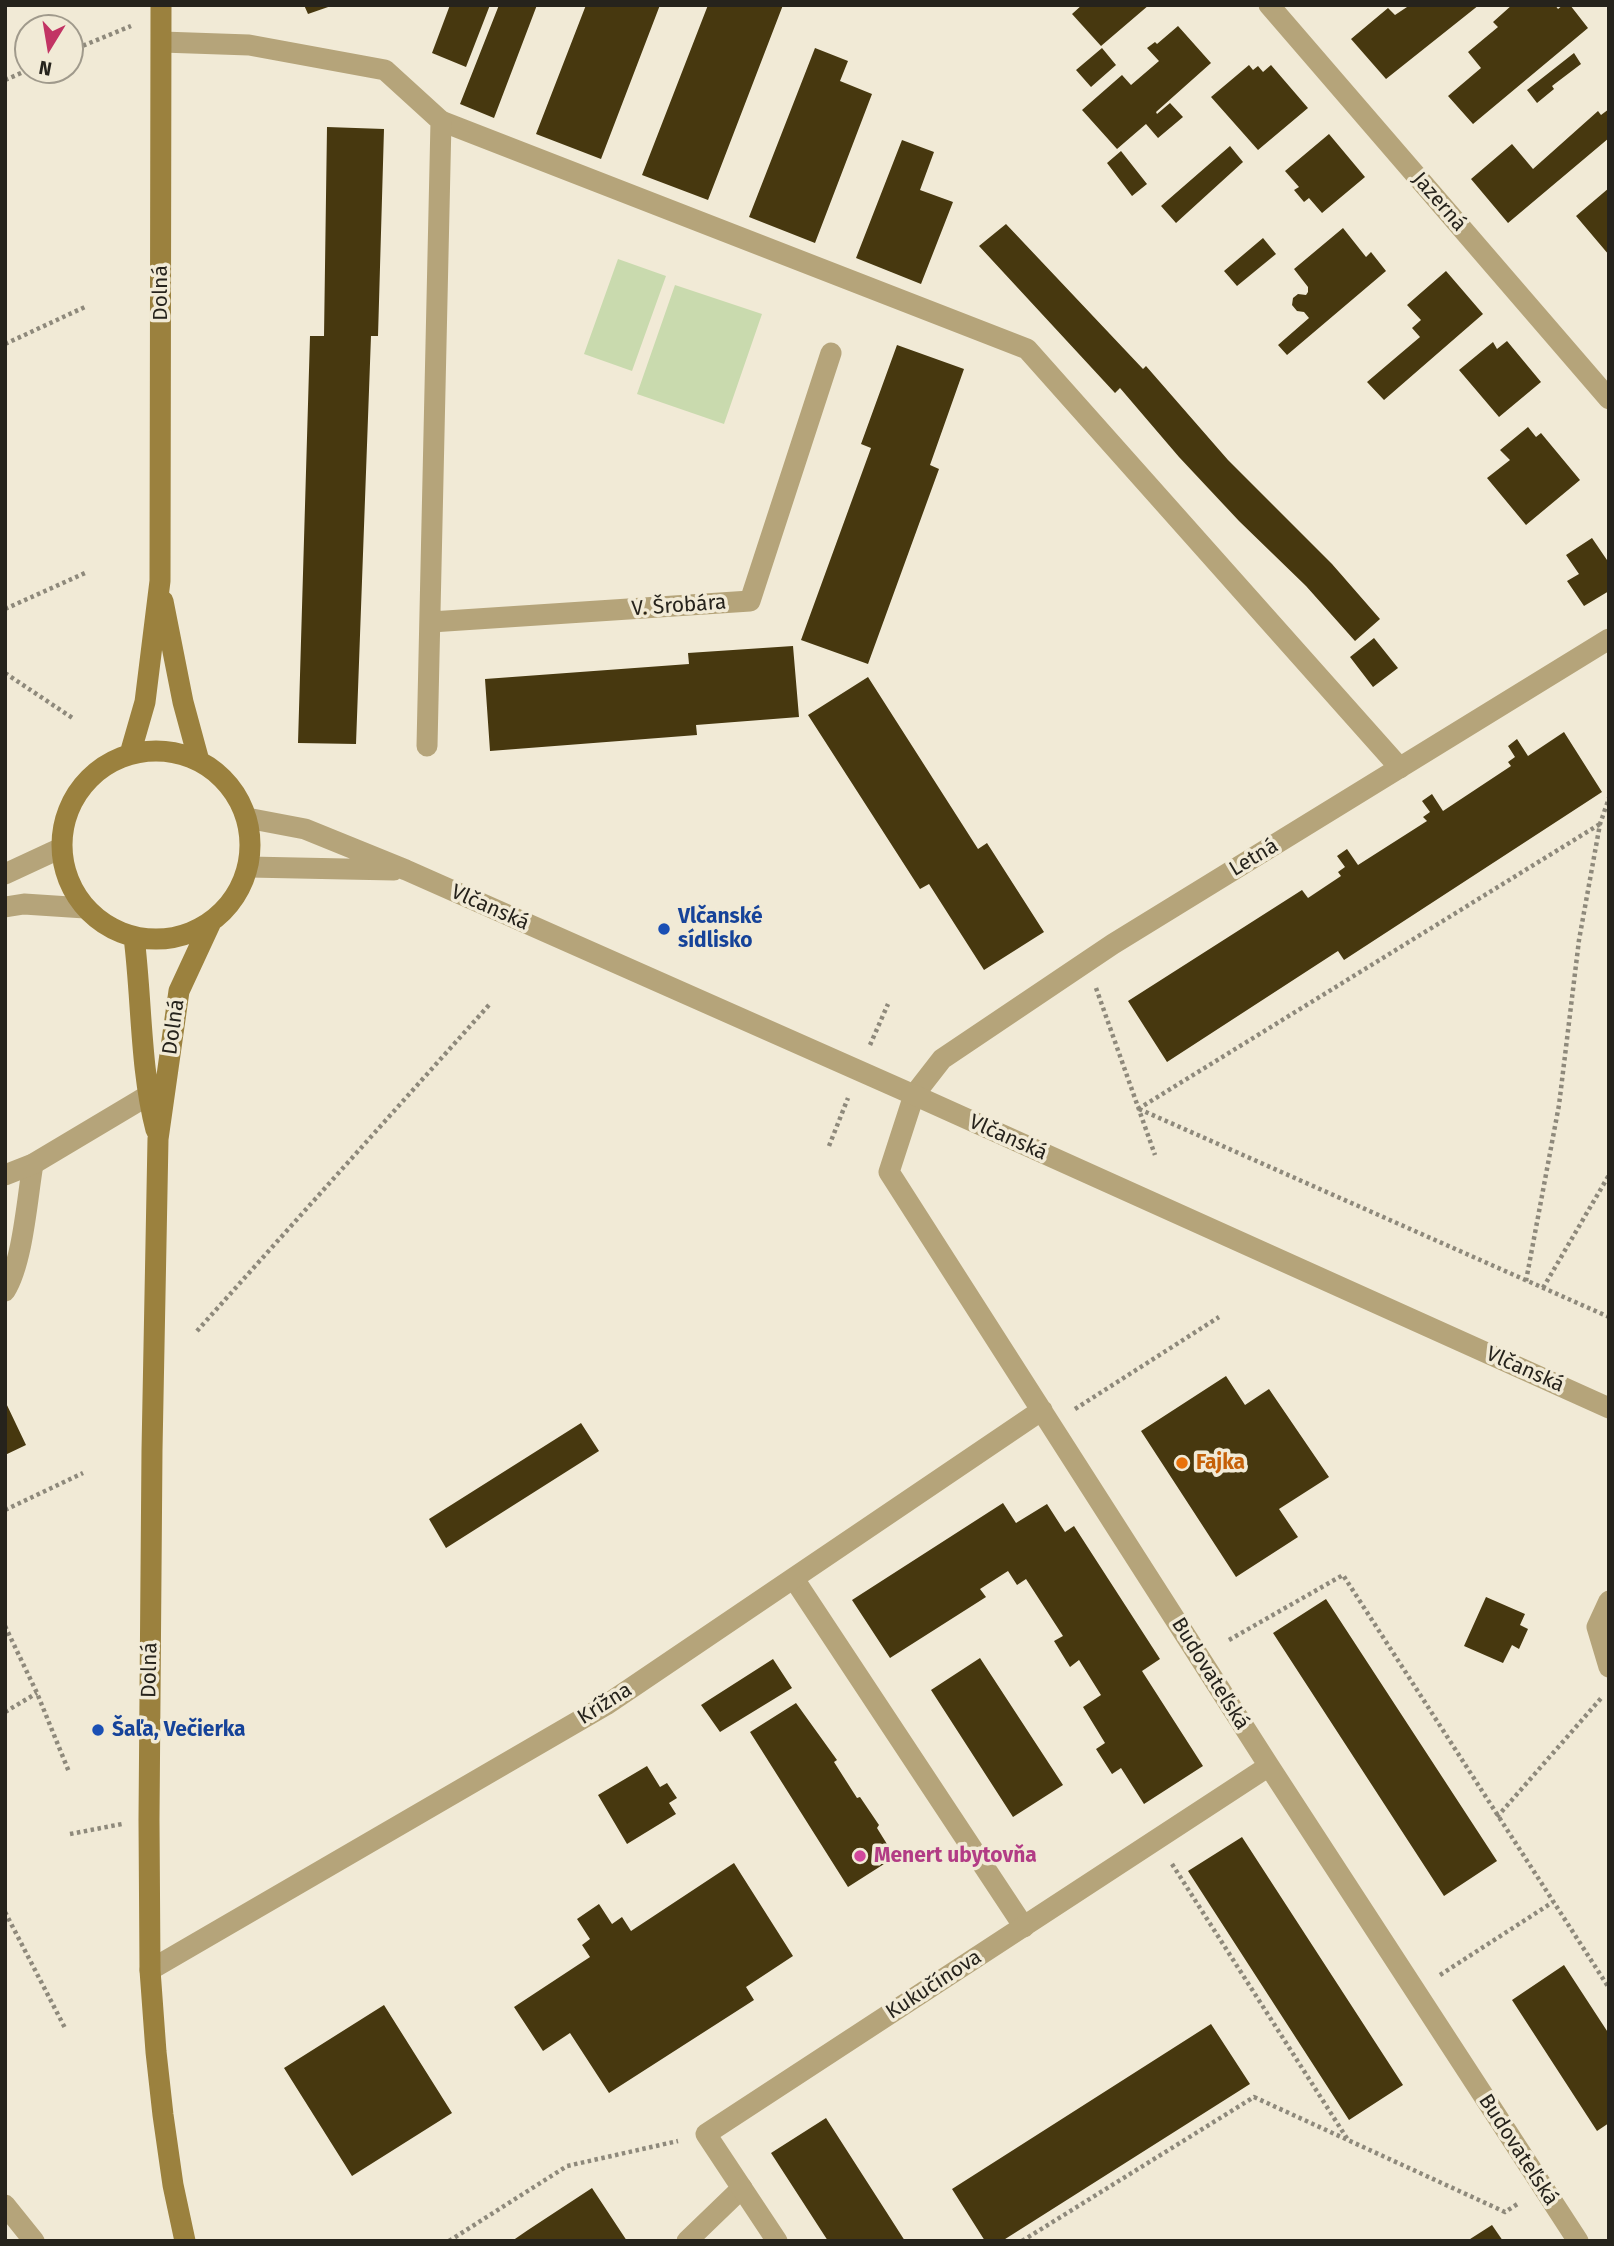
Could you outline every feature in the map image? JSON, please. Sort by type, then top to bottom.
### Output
[{"type":"main road","name":"Dolná","points":[[130,754],[145,702],[160,581],[161,10]]},
{"type":"main road","name":"Dolná","points":[[160,581],[183,702],[199,761]]},
{"type":"main road","points":[[153,751],[177,753],[199,761],[229,785],[247,818],[251,842],[249,867],[240,889],[226,909],[211,922],[188,935],[161,940],[134,937],[107,926],[85,908],[68,880],[61,848],[65,817],[80,790],[102,768],[130,754],[153,751]]},
{"type":"main road","name":"Dolná","points":[[185,2241],[173,2185],[163,2115],[150,1970],[152,1450],[158,1139],[179,990],[211,922]]},
{"type":"main road","name":"Dolná","points":[[134,937],[141,993],[147,1096],[158,1139]]},
{"type":"street","name":"Jazerná","points":[[1269,5],[1609,400]]},
{"type":"street","points":[[162,42],[249,45],[385,70],[441,121],[1027,349],[1401,768]]},
{"type":"street","points":[[428,746],[441,121]]},
{"type":"street","name":"V. Šrobára","points":[[432,622],[750,601],[831,353]]},
{"type":"street","name":"Letná","points":[[914,1095],[942,1059],[1087,961],[1609,639]]},
{"type":"street","name":"Vlčanská","points":[[247,818],[305,829],[406,870],[1609,1408]]},
{"type":"street","points":[[5,874],[61,848]]},
{"type":"street","name":"Vlčanská","points":[[249,867],[406,870]]},
{"type":"street","points":[[5,907],[24,904],[85,908]]},
{"type":"street","name":"Budovateľská","points":[[914,1095],[890,1171],[1269,1766],[1577,2241]]},
{"type":"street","points":[[5,1175],[33,1164],[147,1096]]},
{"type":"street","points":[[5,1291],[11,1282],[33,1164]]},
{"type":"street","name":"Krížna","points":[[150,1970],[606,1705],[1042,1410]]},
{"type":"street","points":[[794,1579],[1024,1927]]},
{"type":"street","points":[[1609,1601],[1597,1627],[1609,1667]]},
{"type":"street","name":"Kukučínova","points":[[706,2134],[1269,1766]]},
{"type":"street","points":[[706,2134],[777,2241]]},
{"type":"street","points":[[687,2241],[742,2188]]},
{"type":"street","points":[[5,2205],[34,2241]]},
{"type":"path","points":[[84,45],[161,10]]},
{"type":"path","points":[[5,344],[87,306]]},
{"type":"path","points":[[5,609],[85,573]]},
{"type":"path","points":[[5,673],[74,719]]},
{"type":"path","points":[[1526,1281],[1559,1105],[1579,940],[1600,824],[1609,798]]},
{"type":"path","points":[[1138,1109],[1600,824]]},
{"type":"path","points":[[1087,961],[1155,1155]]},
{"type":"path","points":[[867,1053],[888,1004]]},
{"type":"path","points":[[197,1331],[489,1006]]},
{"type":"path","points":[[829,1146],[850,1092]]},
{"type":"path","points":[[1138,1109],[1609,1317]]},
{"type":"path","points":[[1543,1288],[1609,1175]]},
{"type":"path","points":[[1072,1411],[1219,1317]]},
{"type":"path","points":[[5,1510],[82,1473]]},
{"type":"path","points":[[1229,1640],[1343,1575],[1609,1988]]},
{"type":"path","points":[[5,1626],[37,1693],[69,1772]]},
{"type":"path","points":[[1497,1816],[1609,1690]]},
{"type":"path","points":[[5,1712],[37,1693]]},
{"type":"path","points":[[70,1834],[133,1822]]},
{"type":"path","points":[[1156,1840],[1349,2141]]},
{"type":"path","points":[[1440,1975],[1553,1902]]},
{"type":"path","points":[[5,1912],[65,2028]]},
{"type":"path","points":[[1021,2241],[1254,2097],[1505,2212],[1543,2187]]},
{"type":"path","points":[[449,2241],[567,2166],[706,2134]]},
{"type":"green space","points":[[618,259],[666,276],[632,371],[584,354]]},
{"type":"green space","points":[[675,285],[762,314],[724,424],[637,394]]},
{"type":"building","points":[[304,5],[331,5],[331,6],[308,14]]},
{"type":"building","points":[[450,5],[490,5],[466,67],[432,53]]},
{"type":"building","points":[[499,5],[537,5],[494,118],[460,104]]},
{"type":"building","points":[[586,5],[660,5],[601,159],[536,134]]},
{"type":"building","points":[[708,5],[783,5],[708,200],[642,175]]},
{"type":"building","points":[[1082,5],[1149,5],[1101,46],[1072,14]]},
{"type":"building","points":[[1410,5],[1479,5],[1386,79],[1351,39],[1388,8],[1395,15]]},
{"type":"building","points":[[1512,5],[1555,5],[1558,9],[1563,5],[1570,5],[1588,28],[1473,124],[1448,96],[1481,68],[1468,52],[1498,27],[1493,22]]},
{"type":"building","points":[[1178,26],[1211,63],[1156,112],[1157,114],[1170,103],[1183,117],[1158,138],[1146,124],[1117,149],[1082,110],[1122,75],[1131,85],[1159,61],[1147,48],[1155,42],[1157,44]]},
{"type":"building","points":[[815,48],[848,61],[840,81],[872,94],[815,243],[749,217]]},
{"type":"building","points":[[1102,48],[1116,65],[1091,87],[1076,70]]},
{"type":"building","points":[[1574,53],[1581,64],[1552,86],[1554,89],[1537,103],[1527,90]]},
{"type":"building","points":[[1249,65],[1253,70],[1258,66],[1263,72],[1271,65],[1308,108],[1258,150],[1211,97]]},
{"type":"building","points":[[1609,109],[1609,138],[1508,223],[1471,179],[1512,144],[1533,169],[1598,111],[1601,115]]},
{"type":"building","points":[[327,127],[384,129],[378,336],[371,336],[356,744],[298,743],[310,336],[324,336]]},
{"type":"building","points":[[1329,134],[1365,177],[1322,213],[1309,198],[1304,202],[1294,190],[1299,187],[1285,171]]},
{"type":"building","points":[[902,140],[934,152],[920,190],[953,202],[921,284],[856,258]]},
{"type":"building","points":[[1230,146],[1243,162],[1176,223],[1161,206]]},
{"type":"building","points":[[1121,151],[1147,184],[1132,196],[1107,163]]},
{"type":"building","points":[[1609,188],[1609,255],[1576,216]]},
{"type":"building","points":[[1006,224],[1143,369],[1146,366],[1228,460],[1332,564],[1380,619],[1355,641],[1306,586],[1239,521],[1179,457],[1120,388],[1115,393],[979,246]]},
{"type":"building","points":[[1343,228],[1366,257],[1371,252],[1386,271],[1287,355],[1278,345],[1309,318],[1292,305],[1293,298],[1308,292],[1308,287],[1294,269]]},
{"type":"building","points":[[1263,238],[1276,254],[1237,286],[1224,271]]},
{"type":"building","points":[[1446,271],[1483,314],[1384,400],[1367,382],[1420,337],[1412,328],[1421,320],[1407,305]]},
{"type":"building","points":[[1507,341],[1541,382],[1499,417],[1459,370],[1493,342],[1497,349]]},
{"type":"building","points":[[897,345],[964,369],[930,465],[939,469],[868,664],[801,640],[871,448],[861,444]]},
{"type":"building","points":[[1528,427],[1536,437],[1541,433],[1580,480],[1526,525],[1487,478],[1510,460],[1500,450]]},
{"type":"building","points":[[1592,538],[1609,563],[1609,591],[1584,606],[1567,581],[1579,574],[1566,555]]},
{"type":"building","points":[[1374,638],[1398,668],[1373,687],[1350,657]]},
{"type":"building","points":[[793,646],[799,717],[696,725],[697,735],[490,751],[485,679],[689,664],[688,653]]},
{"type":"building","points":[[868,677],[978,849],[987,843],[1044,932],[984,970],[929,884],[920,889],[808,715]]},
{"type":"building","points":[[1564,732],[1602,792],[1344,960],[1338,951],[1167,1062],[1128,1001],[1302,890],[1308,898],[1341,876],[1338,872],[1345,867],[1337,856],[1347,849],[1358,865],[1427,821],[1423,817],[1430,812],[1422,801],[1432,794],[1443,811],[1511,766],[1508,762],[1515,757],[1508,746],[1517,739],[1528,756]]},
{"type":"building","points":[[1226,1376],[1245,1405],[1269,1389],[1329,1477],[1279,1509],[1298,1537],[1236,1577],[1141,1431]]},
{"type":"building","points":[[5,1401],[26,1445],[5,1455]]},
{"type":"building","points":[[581,1423],[599,1451],[446,1548],[429,1519]]},
{"type":"building","points":[[1003,1503],[1016,1523],[1047,1504],[1065,1532],[1074,1526],[1160,1659],[1142,1671],[1203,1766],[1144,1804],[1121,1768],[1112,1774],[1096,1749],[1105,1743],[1083,1707],[1101,1695],[1079,1660],[1070,1667],[1054,1641],[1063,1636],[1026,1579],[1017,1585],[1008,1571],[980,1589],[986,1597],[890,1658],[852,1600]]},
{"type":"building","points":[[1486,1597],[1525,1614],[1520,1625],[1528,1629],[1519,1649],[1512,1645],[1503,1663],[1464,1646]]},
{"type":"building","points":[[1326,1599],[1497,1861],[1444,1896],[1273,1633]]},
{"type":"building","points":[[980,1658],[1063,1785],[1013,1817],[931,1690]]},
{"type":"building","points":[[773,1659],[792,1688],[720,1732],[701,1705]]},
{"type":"building","points":[[796,1703],[837,1760],[834,1762],[857,1798],[860,1797],[879,1825],[877,1828],[895,1857],[848,1887],[750,1732]]},
{"type":"building","points":[[647,1766],[660,1787],[667,1783],[677,1798],[669,1803],[676,1814],[627,1844],[598,1795]]},
{"type":"building","points":[[1242,1837],[1403,2085],[1349,2120],[1188,1871]]},
{"type":"building","points":[[734,1863],[793,1956],[746,1987],[754,2000],[609,2093],[570,2033],[543,2051],[514,2007],[590,1957],[582,1945],[590,1939],[577,1919],[599,1904],[612,1924],[622,1917],[631,1931]]},
{"type":"building","points":[[1564,1965],[1609,2034],[1609,2123],[1597,2131],[1512,2000]]},
{"type":"building","points":[[384,2005],[452,2113],[352,2176],[284,2068]]},
{"type":"building","points":[[1211,2024],[1250,2084],[1002,2241],[985,2241],[952,2189]]},
{"type":"building","points":[[826,2118],[905,2241],[828,2241],[771,2153]]},
{"type":"building","points":[[592,2188],[627,2241],[512,2241],[528,2230]]},
{"type":"building","points":[[1492,2225],[1503,2241],[1467,2241]]},
{"type":"place","name":"Vlčanské sídlisko","points":[[664,929]]},
{"type":"place","name":"Fajka","points":[[1182,1463]]},
{"type":"place","name":"Šaľa, Večierka","points":[[98,1730]]},
{"type":"place","name":"Menert ubytovňa","points":[[860,1856]]}]
